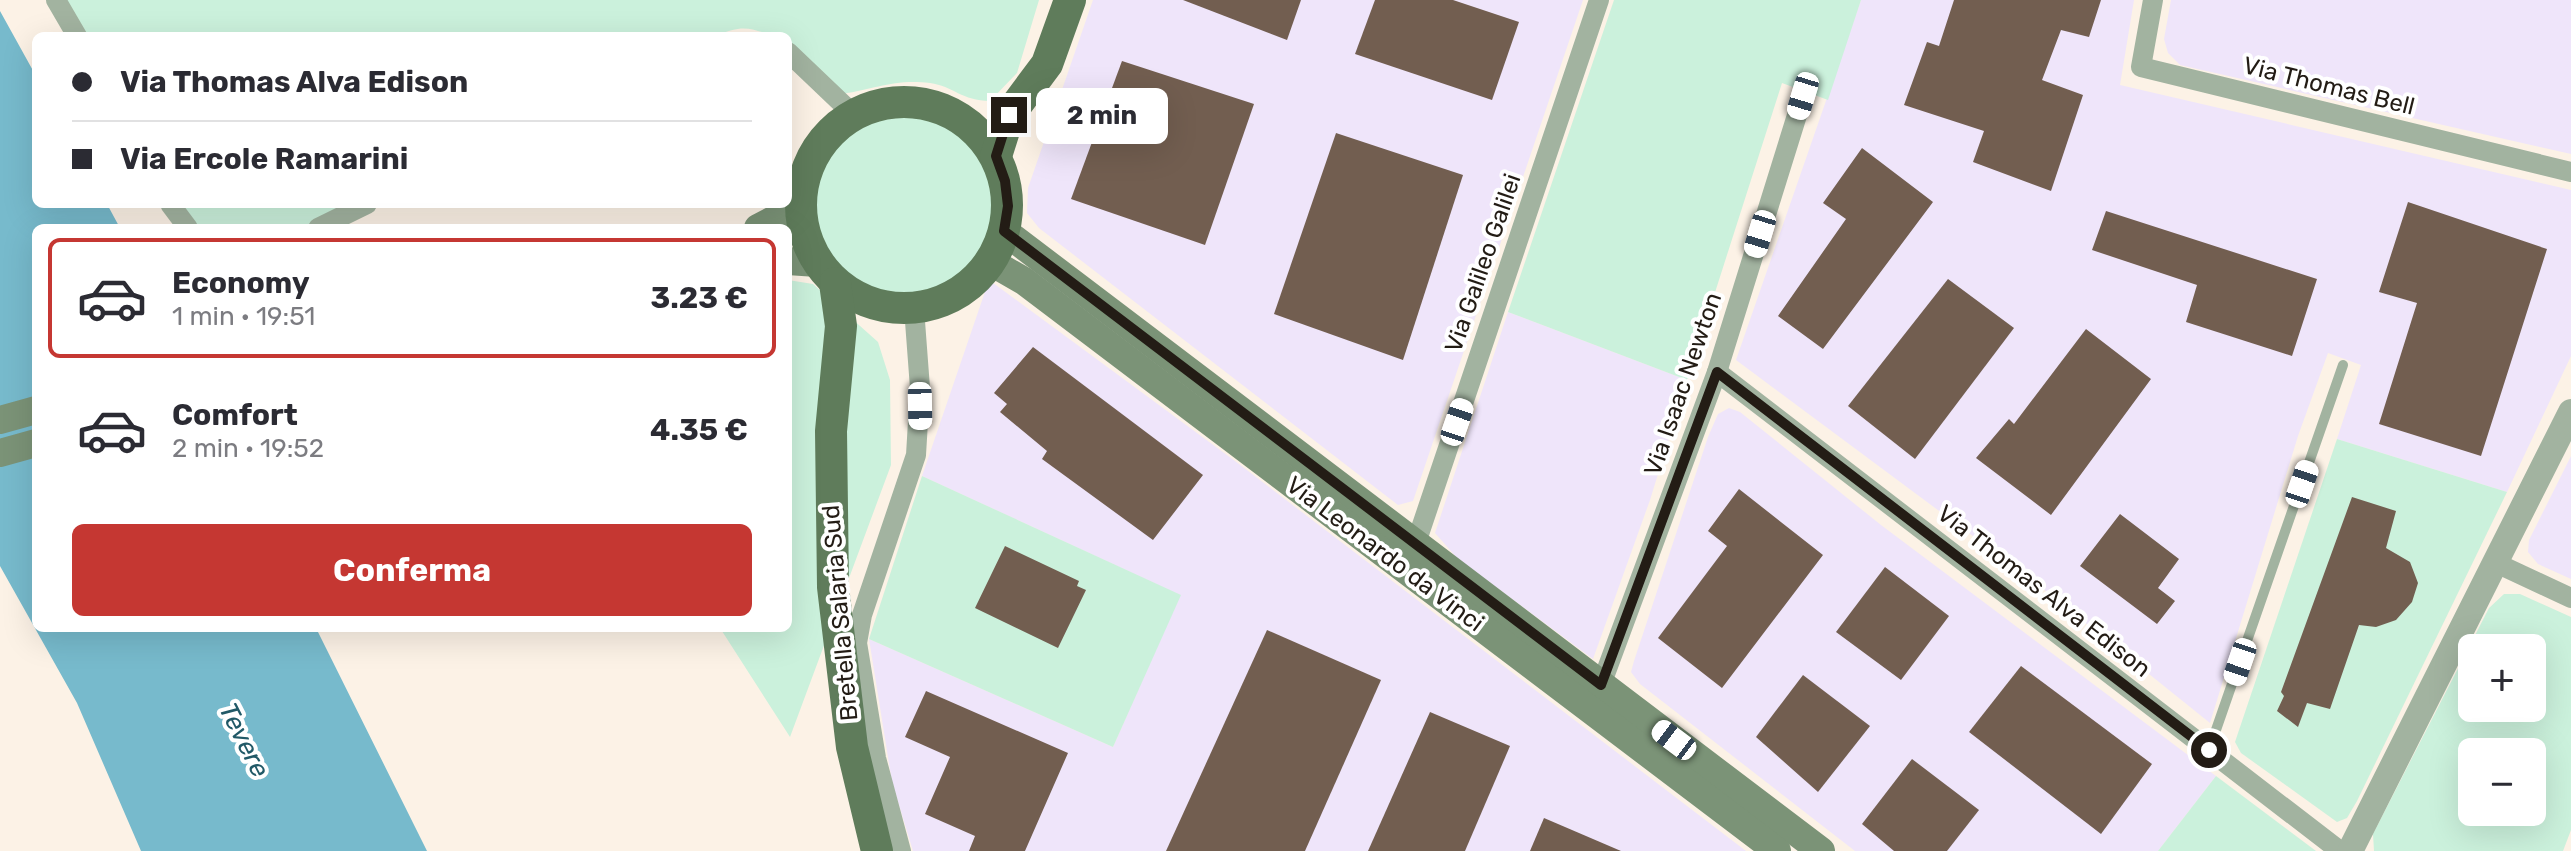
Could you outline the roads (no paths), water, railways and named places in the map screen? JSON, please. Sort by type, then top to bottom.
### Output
[{"type":"main road","points":[[996,156],[1015,106],[1041,75],[1070,0]]},
{"type":"main road","points":[[907,101],[935,106],[960,117],[981,135],[996,156],[1005,181],[1008,206],[1004,231],[991,262],[969,286],[941,302],[898,307],[857,298],[813,269],[800,206],[803,179],[814,153],[831,131],[853,114],[879,104],[907,101]]},
{"type":"main road","points":[[960,117],[993,115],[1015,106]]},
{"type":"main road","points":[[766,224],[800,206]]},
{"type":"main road","name":"Via Leonardo da Vinci","points":[[1004,231],[1821,851]]},
{"type":"main road","name":"Via Leonardo da Vinci","points":[[991,262],[1024,281],[1777,851]]},
{"type":"main road","name":"Bretella Salaria Sud","points":[[813,269],[841,326],[831,431],[833,587],[852,747],[877,851]]},
{"type":"main road","name":"Bretella Salaria Sud","points":[[837,371],[855,331],[898,307]]},
{"type":"main road","points":[[0,420],[32,411]]},
{"type":"main road","points":[[0,453],[32,444]]},
{"type":"street","points":[[56,0],[75,32]]},
{"type":"street","name":"Via Galileo Galilei","points":[[1416,543],[1599,0]]},
{"type":"street","name":"Via Thomas Bell","points":[[2153,0],[2141,67],[2571,172]]},
{"type":"street","points":[[792,56],[853,114]]},
{"type":"street","name":"Via Isaac Newton","points":[[1601,685],[1717,372],[1803,96]]},
{"type":"street","points":[[326,224],[359,208]]},
{"type":"street","points":[[898,307],[920,388],[916,455],[862,615],[857,643],[876,758],[901,851]]},
{"type":"street","name":"Via Thomas Alva Edison","points":[[1717,372],[2340,851]]},
{"type":"street","points":[[2350,851],[2571,412]]},
{"type":"street","points":[[2496,563],[2571,598]]},
{"type":"lane","points":[[2209,750],[2343,365]]},
{"type":"water","points":[[0,11],[32,69],[32,208],[109,208],[118,224],[32,224],[32,623],[0,566]]},
{"type":"water","name":"Tevere","points":[[37,632],[318,632],[427,851],[141,851],[77,703]]}]
